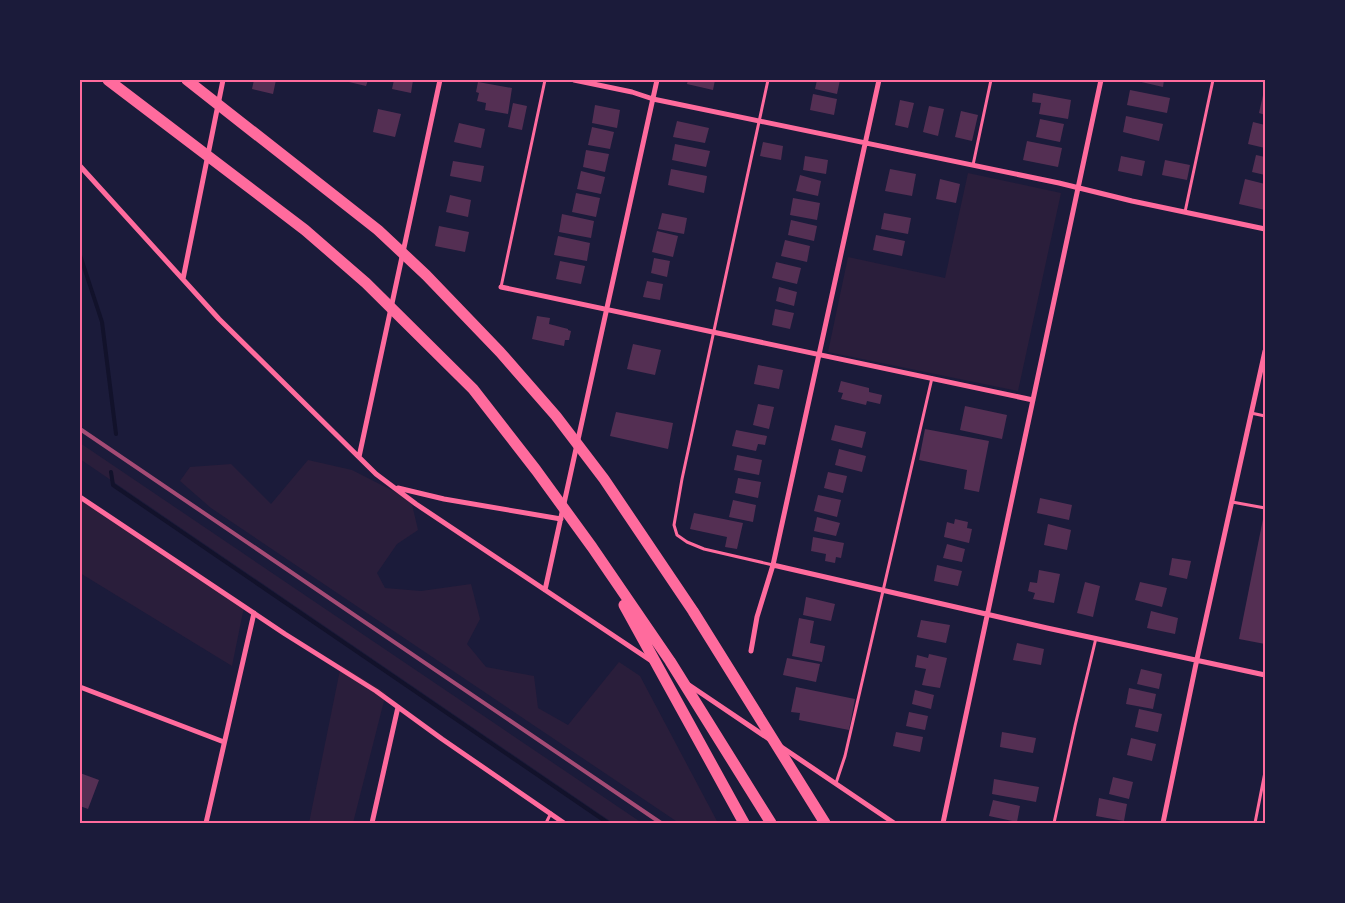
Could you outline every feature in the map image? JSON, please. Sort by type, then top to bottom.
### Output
[{"type":"highway","points":[[108,80],[305,230],[366,283],[473,389],[536,470],[592,547],[670,661],[771,823]]},
{"type":"highway","points":[[187,80],[378,230],[426,275],[500,352],[556,416],[604,479],[693,611],[825,823]]},
{"type":"highway","points":[[592,547],[744,823]]},
{"type":"street","points":[[183,279],[223,80]]},
{"type":"street","points":[[359,457],[440,80]]},
{"type":"street","points":[[574,80],[632,92],[653,99],[865,142],[1265,229]]},
{"type":"street","points":[[545,590],[657,80]]},
{"type":"street","points":[[751,651],[757,617],[772,565],[878,80]]},
{"type":"street","points":[[943,823],[1101,80]]},
{"type":"street","points":[[80,166],[219,319],[376,474],[545,590],[894,823]]},
{"type":"street","points":[[501,287],[1033,400]]},
{"type":"street","points":[[1163,823],[1265,351]]},
{"type":"street","points":[[395,488],[444,499],[561,520]]},
{"type":"street","points":[[80,497],[398,706],[442,739],[564,823]]},
{"type":"street","points":[[772,565],[1265,675]]},
{"type":"street","points":[[206,823],[254,613]]},
{"type":"street","points":[[80,687],[224,742]]},
{"type":"street","points":[[372,823],[398,706]]},
{"type":"lane","points":[[501,287],[544,80]]},
{"type":"lane","points":[[768,80],[674,524],[677,535],[687,542],[704,549],[772,565]]},
{"type":"lane","points":[[973,165],[991,80]]},
{"type":"lane","points":[[1185,212],[1213,80]]},
{"type":"lane","points":[[836,783],[845,756],[932,378]]},
{"type":"lane","points":[[1251,413],[1265,416]]},
{"type":"lane","points":[[1232,502],[1265,508]]},
{"type":"lane","points":[[1054,823],[1074,726],[1096,638]]},
{"type":"lane","points":[[1255,823],[1265,772]]},
{"type":"lane","points":[[546,823],[551,813]]},
{"type":"shaded area","points":[[968,173],[1061,193],[1018,391],[828,352],[848,257],[945,278]]},
{"type":"shaded area","points":[[80,443],[642,823],[613,823],[80,459]]},
{"type":"shaded area","points":[[308,460],[352,470],[411,500],[418,530],[397,544],[377,573],[385,588],[421,591],[471,584],[480,619],[467,644],[486,667],[534,676],[538,708],[568,725],[619,662],[640,676],[718,823],[679,823],[211,508],[180,481],[190,467],[231,464],[271,504]]},
{"type":"shaded area","points":[[80,495],[244,607],[232,666],[80,573]]},
{"type":"shaded area","points":[[341,665],[386,693],[353,823],[309,823]]},
{"type":"building","points":[[254,80],[276,80],[273,94],[252,89]]},
{"type":"building","points":[[350,80],[368,80],[366,86],[349,82]]},
{"type":"building","points":[[394,80],[413,80],[411,93],[392,89]]},
{"type":"building","points":[[688,80],[715,80],[713,90],[687,84]]},
{"type":"building","points":[[817,80],[840,80],[837,94],[815,89]]},
{"type":"building","points":[[1133,80],[1164,80],[1163,87]]},
{"type":"building","points":[[478,82],[512,88],[508,114],[485,110],[486,103],[477,101],[479,93],[476,92]]},
{"type":"building","points":[[1130,90],[1170,98],[1167,113],[1127,105]]},
{"type":"building","points":[[1033,93],[1071,100],[1068,119],[1039,114],[1041,103],[1032,102]]},
{"type":"building","points":[[813,94],[837,99],[834,115],[810,110]]},
{"type":"building","points":[[1263,95],[1265,95],[1265,115],[1259,113]]},
{"type":"building","points":[[900,100],[914,103],[908,128],[895,125]]},
{"type":"building","points":[[513,103],[527,106],[522,130],[508,127]]},
{"type":"building","points":[[595,105],[620,110],[617,128],[592,123]]},
{"type":"building","points":[[929,106],[944,109],[938,136],[923,132]]},
{"type":"building","points":[[378,109],[401,114],[395,137],[373,132]]},
{"type":"building","points":[[961,111],[978,115],[972,141],[955,137]]},
{"type":"building","points":[[1126,116],[1163,124],[1159,141],[1123,132]]},
{"type":"building","points":[[1040,119],[1064,124],[1060,142],[1036,137]]},
{"type":"building","points":[[677,121],[709,128],[705,143],[673,137]]},
{"type":"building","points":[[1253,122],[1265,125],[1265,148],[1248,144]]},
{"type":"building","points":[[459,123],[485,129],[481,148],[454,142]]},
{"type":"building","points":[[592,127],[614,132],[610,149],[588,145]]},
{"type":"building","points":[[1027,141],[1062,148],[1058,167],[1023,160]]},
{"type":"building","points":[[763,142],[783,146],[781,160],[760,156]]},
{"type":"building","points":[[675,144],[710,151],[706,167],[672,160]]},
{"type":"building","points":[[586,150],[609,154],[605,172],[583,167]]},
{"type":"building","points":[[1256,155],[1265,157],[1265,175],[1252,172]]},
{"type":"building","points":[[805,156],[828,160],[826,174],[803,170]]},
{"type":"building","points":[[1121,156],[1145,161],[1142,176],[1118,171]]},
{"type":"building","points":[[1165,160],[1190,165],[1187,180],[1162,175]]},
{"type":"building","points":[[453,161],[484,166],[481,182],[450,176]]},
{"type":"building","points":[[671,169],[707,176],[704,193],[668,185]]},
{"type":"building","points":[[890,169],[916,174],[912,196],[885,191]]},
{"type":"building","points":[[581,171],[605,177],[601,194],[577,189]]},
{"type":"building","points":[[800,175],[821,181],[818,196],[796,191]]},
{"type":"building","points":[[940,179],[960,184],[956,203],[936,199]]},
{"type":"building","points":[[1245,179],[1265,184],[1265,210],[1239,204]]},
{"type":"building","points":[[576,193],[600,198],[596,217],[572,212]]},
{"type":"building","points":[[450,195],[471,200],[468,217],[446,212]]},
{"type":"building","points":[[793,198],[820,203],[817,220],[790,215]]},
{"type":"building","points":[[662,213],[687,218],[684,234],[658,229]]},
{"type":"building","points":[[884,213],[911,218],[908,234],[881,229]]},
{"type":"building","points":[[562,214],[594,221],[591,238],[559,232]]},
{"type":"building","points":[[791,220],[817,226],[814,241],[788,235]]},
{"type":"building","points":[[439,226],[469,232],[465,252],[435,246]]},
{"type":"building","points":[[657,231],[678,236],[673,257],[652,252]]},
{"type":"building","points":[[876,235],[905,241],[902,256],[873,250]]},
{"type":"building","points":[[558,236],[590,243],[587,261],[554,255]]},
{"type":"building","points":[[785,240],[810,246],[807,262],[781,256]]},
{"type":"building","points":[[654,258],[670,261],[667,277],[651,273]]},
{"type":"building","points":[[560,261],[585,266],[581,284],[556,279]]},
{"type":"building","points":[[776,262],[801,268],[797,284],[772,278]]},
{"type":"building","points":[[647,281],[663,284],[660,300],[643,297]]},
{"type":"building","points":[[779,287],[797,292],[794,306],[776,301]]},
{"type":"building","points":[[775,309],[794,313],[790,329],[772,325]]},
{"type":"building","points":[[537,316],[550,318],[549,324],[571,331],[569,340],[565,340],[564,346],[532,339]]},
{"type":"building","points":[[633,344],[661,350],[655,375],[627,369]]},
{"type":"building","points":[[758,365],[783,370],[779,389],[754,384]]},
{"type":"building","points":[[841,381],[869,388],[869,392],[882,395],[880,404],[867,401],[866,405],[841,399],[843,393],[838,392]]},
{"type":"building","points":[[758,404],[774,407],[769,429],[753,425]]},
{"type":"building","points":[[965,406],[1007,415],[1002,439],[960,430]]},
{"type":"building","points":[[616,412],[673,423],[668,449],[610,436]]},
{"type":"building","points":[[835,425],[866,432],[862,448],[831,440]]},
{"type":"building","points":[[925,429],[989,441],[979,492],[964,489],[967,470],[919,460]]},
{"type":"building","points":[[736,430],[767,436],[765,445],[758,444],[756,451],[732,446]]},
{"type":"building","points":[[839,449],[866,456],[862,472],[835,465]]},
{"type":"building","points":[[737,455],[762,460],[759,475],[734,470]]},
{"type":"building","points":[[828,472],[847,476],[843,493],[824,488]]},
{"type":"building","points":[[738,478],[761,482],[758,498],[735,493]]},
{"type":"building","points":[[818,495],[841,500],[837,517],[814,511]]},
{"type":"building","points":[[1040,498],[1072,505],[1069,520],[1037,513]]},
{"type":"building","points":[[733,500],[756,505],[753,522],[729,517]]},
{"type":"building","points":[[694,513],[743,523],[737,549],[725,547],[727,537],[690,529]]},
{"type":"building","points":[[1265,514],[1265,644],[1239,639]]},
{"type":"building","points":[[817,517],[840,523],[836,536],[814,531]]},
{"type":"building","points":[[955,519],[968,522],[967,528],[972,529],[969,543],[944,537],[947,522],[954,524]]},
{"type":"building","points":[[1048,524],[1071,530],[1067,550],[1044,545]]},
{"type":"building","points":[[813,537],[844,543],[841,558],[836,557],[835,563],[825,561],[826,554],[811,551]]},
{"type":"building","points":[[947,544],[965,549],[962,562],[943,558]]},
{"type":"building","points":[[1172,558],[1191,561],[1187,579],[1169,575]]},
{"type":"building","points":[[937,565],[962,571],[958,586],[934,581]]},
{"type":"building","points":[[1039,570],[1060,574],[1054,603],[1033,599],[1035,593],[1028,591],[1030,582],[1037,583]]},
{"type":"building","points":[[1085,582],[1100,586],[1093,617],[1077,613]]},
{"type":"building","points":[[1140,582],[1167,588],[1162,607],[1135,600]]},
{"type":"building","points":[[806,597],[835,604],[831,621],[803,615]]},
{"type":"building","points":[[1151,611],[1178,618],[1175,634],[1147,628]]},
{"type":"building","points":[[799,618],[814,621],[810,643],[825,646],[822,662],[792,656]]},
{"type":"building","points":[[921,620],[950,625],[946,643],[917,637]]},
{"type":"building","points":[[1017,643],[1044,649],[1041,665],[1013,660]]},
{"type":"building","points":[[929,654],[947,658],[940,688],[922,685],[926,669],[915,667],[917,655],[928,658]]},
{"type":"building","points":[[787,658],[820,664],[816,682],[783,675]]},
{"type":"building","points":[[1141,669],[1162,674],[1159,689],[1137,684]]},
{"type":"building","points":[[796,687],[855,699],[849,730],[799,720],[800,713],[791,712]]},
{"type":"building","points":[[1129,688],[1156,694],[1153,709],[1126,704]]},
{"type":"building","points":[[915,690],[934,695],[931,709],[912,704]]},
{"type":"building","points":[[1139,709],[1162,714],[1158,732],[1135,727]]},
{"type":"building","points":[[909,712],[928,716],[925,730],[906,726]]},
{"type":"building","points":[[896,732],[923,737],[920,752],[893,746]]},
{"type":"building","points":[[1002,732],[1036,738],[1033,753],[1000,747]]},
{"type":"building","points":[[1131,738],[1156,744],[1152,761],[1127,755]]},
{"type":"building","points":[[80,773],[99,780],[88,809],[80,806]]},
{"type":"building","points":[[1113,777],[1133,782],[1129,799],[1109,794]]},
{"type":"building","points":[[994,779],[1039,787],[1036,802],[992,794]]},
{"type":"building","points":[[1099,798],[1127,804],[1124,821],[1096,816]]},
{"type":"building","points":[[993,800],[1020,806],[1017,822],[989,816]]},
{"type":"waterway","points":[[80,255],[102,322],[116,434]]},
{"type":"waterway","points":[[111,472],[113,485],[608,823]]},
{"type":"railway","points":[[80,429],[661,823]]}]
